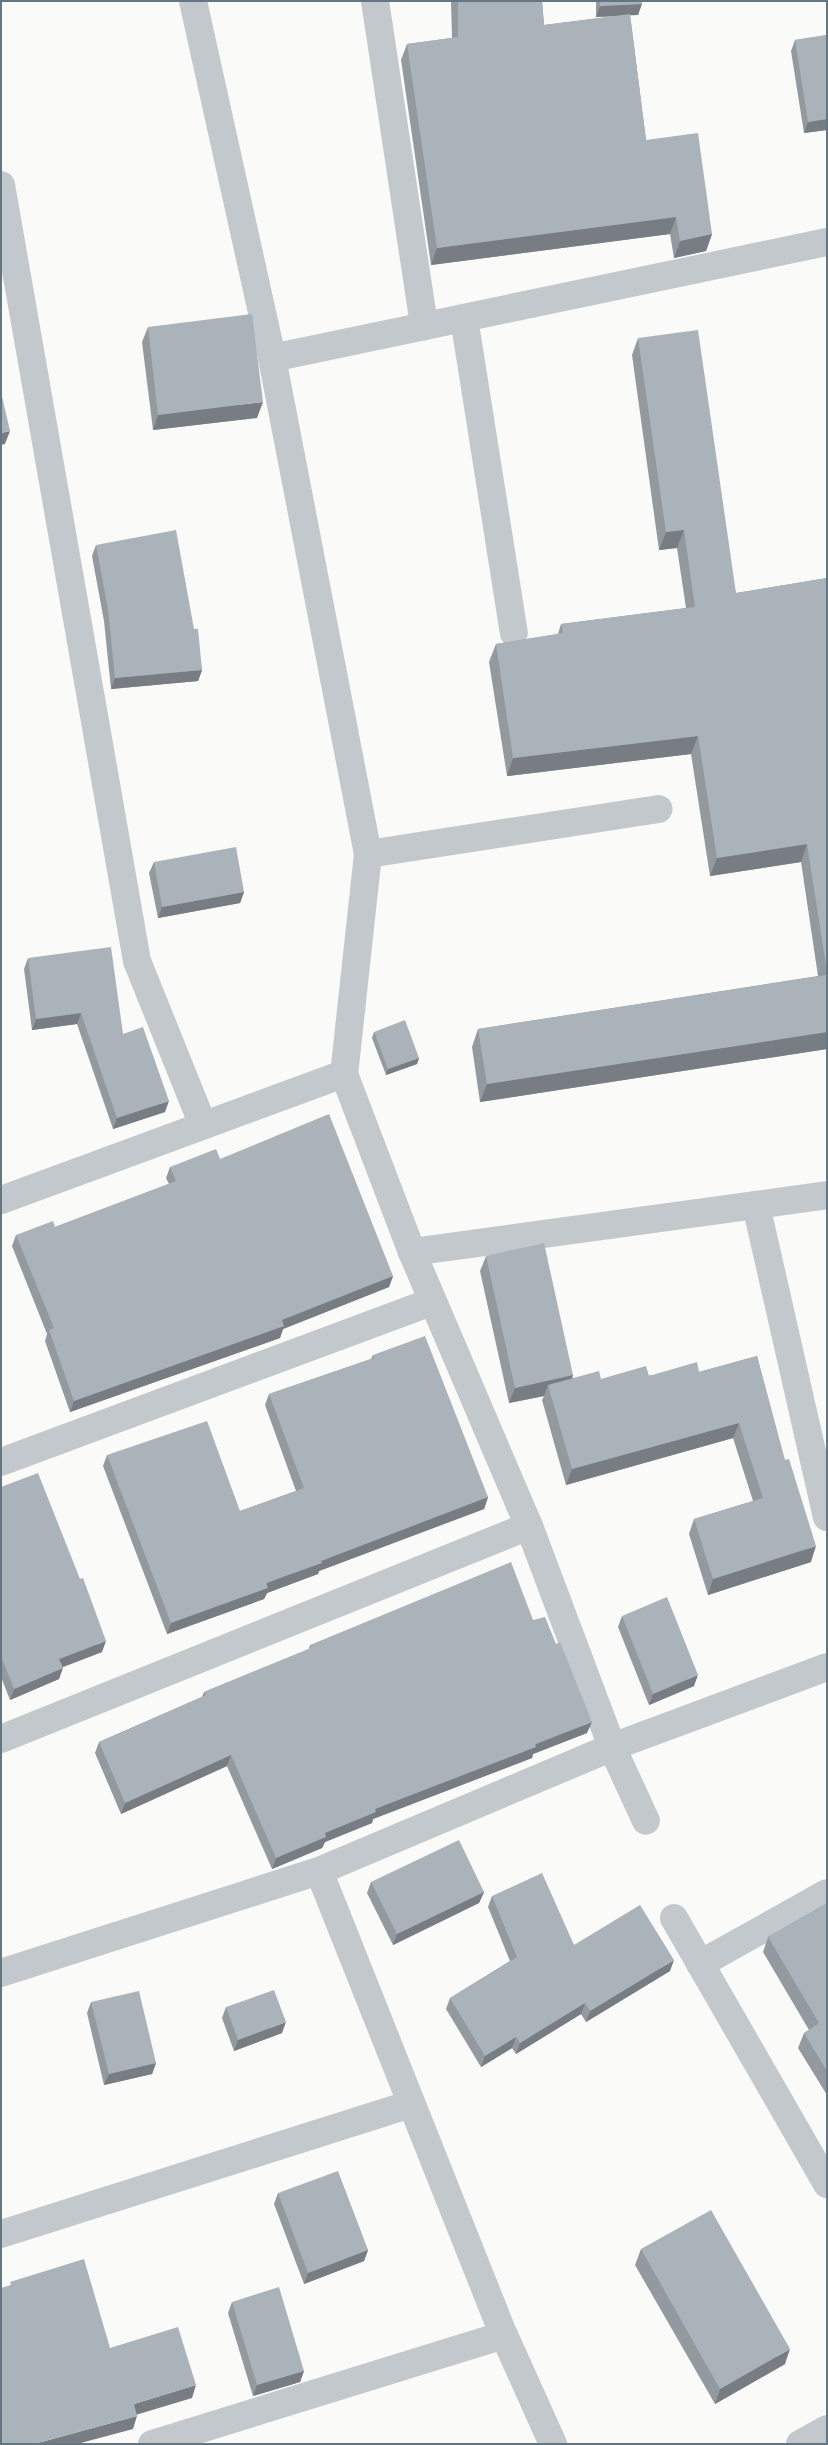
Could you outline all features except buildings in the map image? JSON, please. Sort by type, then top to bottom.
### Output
[{"type":"street","points":[[193,1],[272,358],[368,854],[344,1074],[432,1302],[530,1526],[612,1747],[646,1821]]},
{"type":"street","points":[[375,1],[424,326]]},
{"type":"street","points":[[1,185],[137,960],[202,1125]]},
{"type":"street","points":[[272,358],[827,242]]},
{"type":"street","points":[[464,318],[514,634]]},
{"type":"street","points":[[368,854],[660,809]]},
{"type":"street","points":[[1,1200],[344,1074]]},
{"type":"street","points":[[412,1252],[827,1196]]},
{"type":"street","points":[[756,1205],[827,1517]]},
{"type":"street","points":[[1,1462],[432,1302]]},
{"type":"street","points":[[1,1739],[530,1526]]},
{"type":"street","points":[[1,1973],[319,1872],[612,1747],[827,1667]]},
{"type":"street","points":[[319,1872],[504,2335],[553,2444]]},
{"type":"street","points":[[700,1964],[827,1893]]},
{"type":"street","points":[[674,1918],[827,2184]]},
{"type":"street","points":[[1,2234],[411,2104]]},
{"type":"street","points":[[152,2444],[504,2335]]},
{"type":"street","points":[[800,2444],[827,2428]]}]
